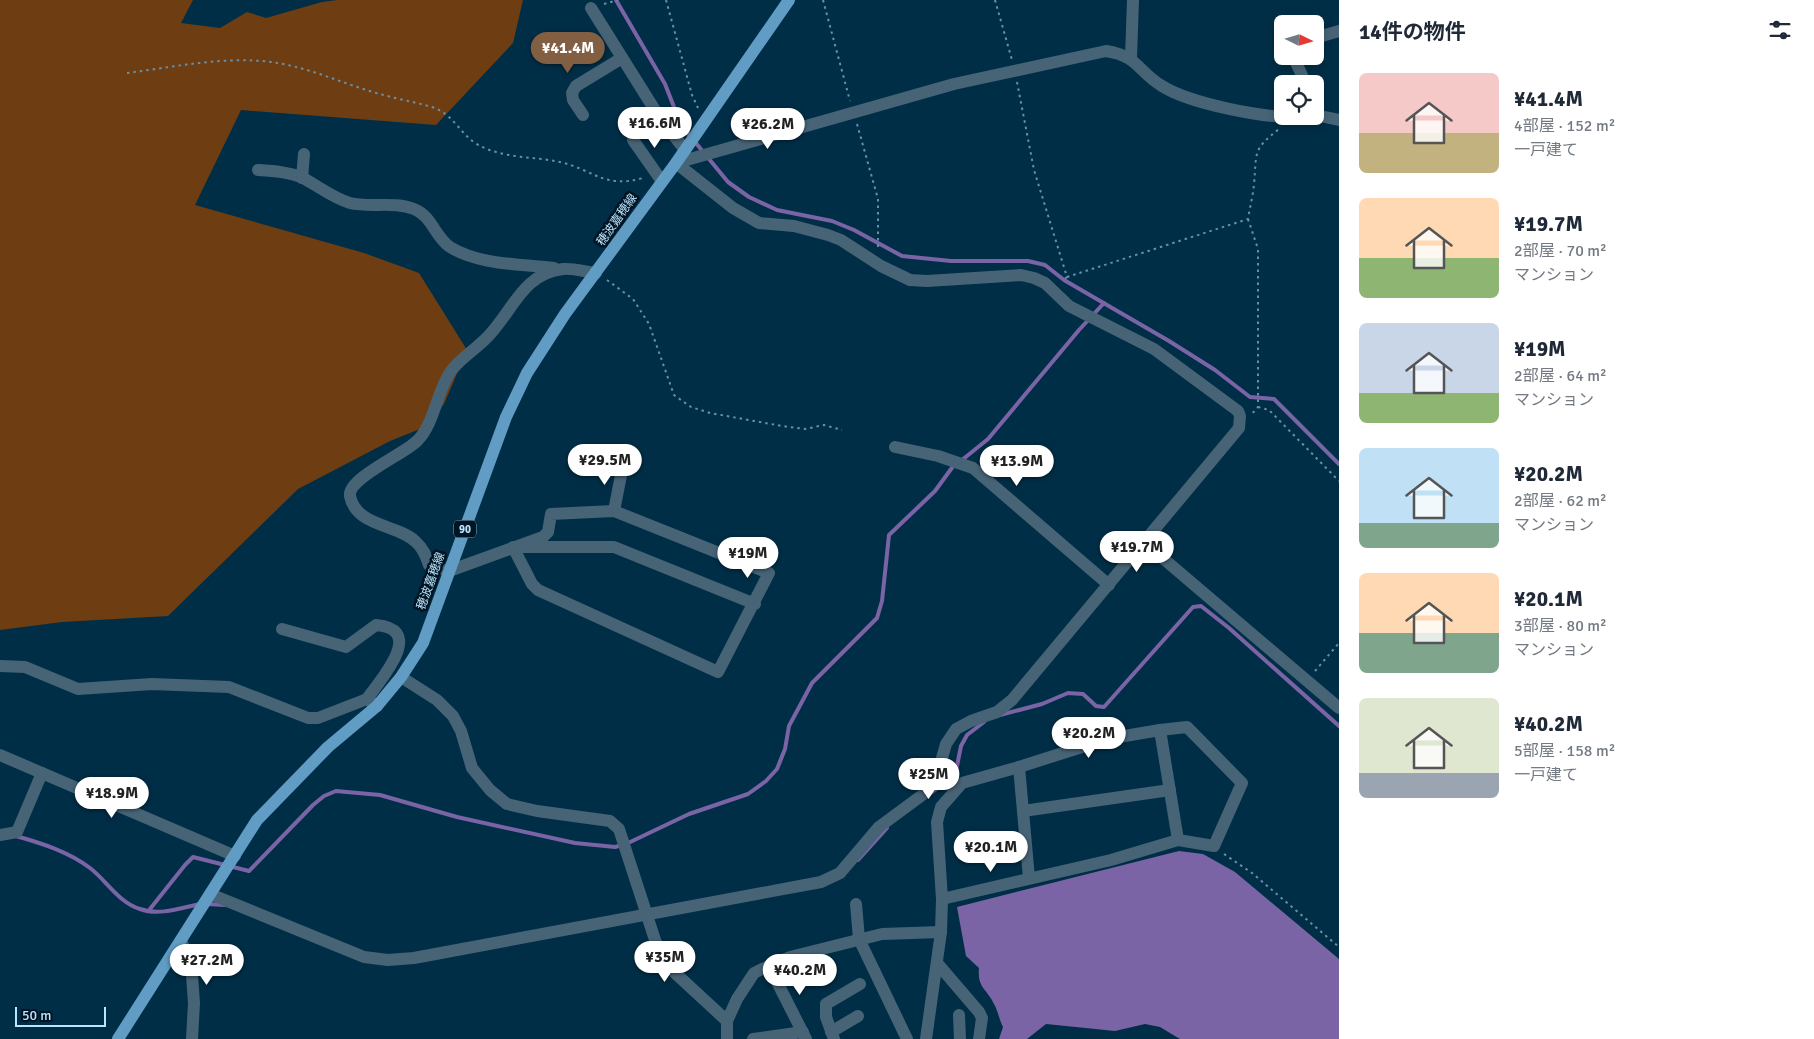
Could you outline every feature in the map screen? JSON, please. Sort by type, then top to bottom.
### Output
[{"type":"main road","name":"穂波嘉穂線","points":[[118,1039],[257,820],[293,781],[401,677],[423,643],[506,418],[527,373],[565,314],[596,273],[658,176],[676,163],[789,0]]},
{"type":"street","points":[[1131,58],[1133,0]]},
{"type":"street","points":[[591,8],[658,115],[685,150]]},
{"type":"street","points":[[1324,35],[1339,31]]},
{"type":"street","points":[[676,163],[853,111],[954,84],[1106,51],[1122,53],[1131,58],[1162,86],[1183,94],[1263,116],[1274,116]]},
{"type":"street","points":[[583,115],[573,100],[572,93],[576,86],[622,58]]},
{"type":"street","points":[[1324,117],[1339,120]]},
{"type":"street","points":[[633,140],[658,176]]},
{"type":"street","points":[[302,178],[304,154]]},
{"type":"street","points":[[210,894],[364,957],[388,960],[414,958],[820,882],[840,873],[879,827],[925,793],[937,776],[946,744],[956,729],[971,721],[997,712],[1012,700],[1240,428],[1240,416],[1232,406],[1154,349],[1069,306],[1044,283],[1020,276],[927,281],[910,280],[877,264],[841,240],[828,235],[794,226],[758,223],[733,208],[676,163]]},
{"type":"street","points":[[258,170],[302,178],[347,202],[363,206],[402,206],[415,209],[429,220],[449,246],[470,255],[494,261],[596,273]]},
{"type":"street","points":[[513,547],[532,584],[538,590],[718,672],[755,604],[769,573],[614,511],[551,514],[548,532],[543,537],[513,547],[449,571],[429,565],[423,550],[415,540],[362,516],[350,496],[352,488],[360,479],[418,440],[436,407],[451,372],[492,333],[523,289],[542,274],[564,269]]},
{"type":"street","points":[[895,448],[938,456],[973,468],[1108,584]]},
{"type":"street","points":[[614,511],[623,465]]},
{"type":"street","points":[[1145,543],[1339,708]]},
{"type":"street","points":[[513,547],[614,547],[755,604]]},
{"type":"street","points":[[0,666],[25,667],[78,689],[152,684],[229,687],[308,718],[318,718],[372,703],[399,652],[400,642],[396,633],[386,626],[376,625],[346,647],[282,628]]},
{"type":"street","points":[[401,677],[437,700],[454,716],[461,731],[472,768],[490,790],[507,804],[537,811],[610,821],[619,829],[663,958],[674,972],[727,1021]]},
{"type":"street","points":[[926,1039],[941,932],[942,899],[937,822],[941,808],[962,783],[1107,738],[1187,727],[1242,783],[1214,846],[1178,840],[1111,860],[942,899]]},
{"type":"street","points":[[1160,730],[1178,840]]},
{"type":"street","points":[[0,756],[235,856]]},
{"type":"street","points":[[1018,767],[1029,878]]},
{"type":"street","points":[[0,835],[17,832],[42,774]]},
{"type":"street","points":[[1023,811],[1170,790]]},
{"type":"street","points":[[856,904],[859,939],[907,1039]]},
{"type":"street","points":[[727,1039],[727,1021],[750,979],[754,974],[769,966],[790,957],[882,934],[941,932]]},
{"type":"street","points":[[181,941],[191,962],[194,1003],[192,1039]]},
{"type":"street","points":[[937,963],[979,1012],[982,1018],[979,1039]]},
{"type":"street","points":[[754,1039],[805,1036],[769,966]]},
{"type":"street","points":[[858,1016],[833,1035],[826,1017],[826,1004],[860,984]]},
{"type":"street","points":[[959,1015],[960,1039]]},
{"type":"path","points":[[591,8],[618,0]]},
{"type":"path","points":[[666,0],[692,96],[700,111],[708,117]]},
{"type":"path","points":[[823,0],[878,199],[877,264]]},
{"type":"path","points":[[995,0],[1015,70],[1034,170],[1067,277]]},
{"type":"path","points":[[127,73],[220,62],[270,62],[311,70],[379,94],[433,108],[453,119],[475,142],[494,150],[524,158],[561,162],[601,179],[618,182],[658,176]]},
{"type":"path","points":[[1240,428],[1258,407],[1258,249],[1248,219],[1253,192],[1255,155],[1259,147],[1286,125]]},
{"type":"path","points":[[1053,291],[1067,277],[1248,219]]},
{"type":"path","points":[[596,273],[633,299],[653,332],[674,395],[691,407],[710,413],[782,426],[805,429],[824,426],[842,430]]},
{"type":"path","points":[[1258,407],[1269,410],[1339,480]]},
{"type":"path","points":[[1307,681],[1339,642]]},
{"type":"path","points":[[1214,846],[1252,873],[1339,947]]},
{"type":"shaded area","points":[[0,0],[193,0],[181,23],[220,28],[247,12],[266,18],[322,2],[337,0],[523,0],[513,43],[436,125],[241,110],[195,205],[364,253],[419,273],[467,350],[444,404],[425,427],[390,441],[298,489],[168,616],[62,622],[0,630]]},
{"type":"shaded area","points":[[1179,851],[1203,854],[1235,872],[1339,959],[1339,1039],[1180,1039],[1160,1027],[1145,1024],[1115,1031],[1046,1024],[1027,1039],[999,1039],[1003,1027],[997,1009],[981,984],[979,968],[966,956],[957,907]]},
{"type":"waterway","points":[[616,0],[665,84],[681,125],[728,182],[749,197],[777,210],[832,221],[854,230],[902,256],[951,261],[1028,261],[1045,265],[1064,280],[1215,370],[1250,397],[1274,399],[1339,464]]},
{"type":"waterway","points":[[962,460],[988,439],[1104,303]]},
{"type":"waterway","points":[[150,909],[193,857],[249,871],[313,805],[324,796],[336,791],[380,795],[457,817],[575,843],[615,847],[626,844],[689,814],[748,794],[766,781],[777,769],[785,749],[789,726],[812,683],[877,618],[882,601],[889,535],[935,491],[954,465]]},
{"type":"waterway","points":[[1000,715],[1042,704],[1068,693],[1083,694],[1096,706],[1104,707],[1193,607],[1201,606],[1229,628],[1339,726]]},
{"type":"waterway","points":[[931,793],[947,781],[956,771],[961,746],[967,735],[984,722]]},
{"type":"waterway","points":[[858,860],[887,828]]},
{"type":"waterway","points":[[16,836],[54,849],[82,862],[125,901],[140,909],[162,912],[200,904]]},
{"type":"waterway","points":[[207,904],[225,905]]}]
